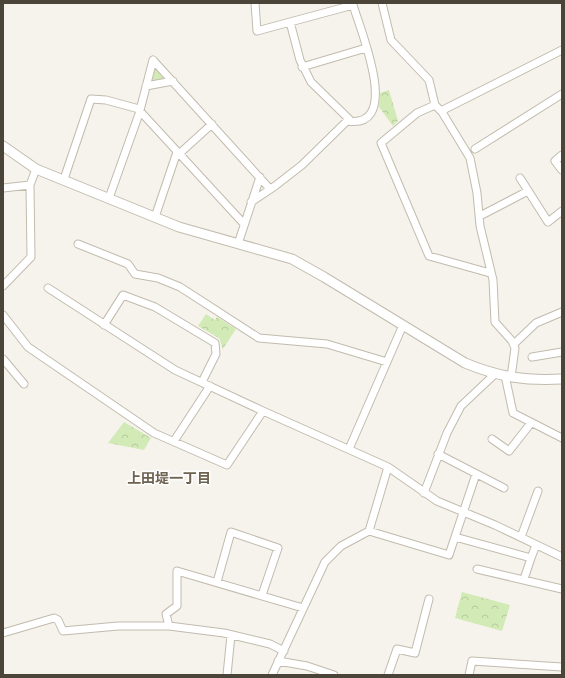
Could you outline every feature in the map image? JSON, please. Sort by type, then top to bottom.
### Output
[{"type":"street","points":[[251,202],[302,165],[347,121],[355,121],[366,117],[374,107],[375,81],[353,6],[256,31],[255,3]]},
{"type":"street","points":[[382,3],[391,40],[429,80],[435,105],[441,111],[470,158],[480,216],[480,226],[492,280],[495,322],[516,348],[509,378],[512,413],[562,438]]},
{"type":"street","points":[[290,22],[302,67],[310,82],[348,119],[347,121]]},
{"type":"street","points":[[302,67],[366,48]]},
{"type":"street","points":[[441,111],[562,50]]},
{"type":"street","points":[[109,198],[139,109],[153,60],[270,189]]},
{"type":"street","points":[[146,86],[173,81]]},
{"type":"street","points":[[475,148],[562,94]]},
{"type":"street","points":[[64,179],[92,99],[106,100],[139,109],[244,224]]},
{"type":"street","points":[[435,105],[412,116],[381,143],[429,256],[490,274]]},
{"type":"street","points":[[155,217],[178,153],[212,124]]},
{"type":"street","points":[[3,146],[36,169],[64,179],[179,227],[292,259],[465,363],[509,378],[534,381],[562,379]]},
{"type":"street","points":[[562,155],[555,161],[562,170]]},
{"type":"street","points":[[3,286],[31,257],[30,185],[36,169]]},
{"type":"street","points":[[238,244],[260,177]]},
{"type":"street","points":[[520,178],[548,222],[562,211]]},
{"type":"street","points":[[3,188],[30,185]]},
{"type":"street","points":[[480,216],[528,191]]},
{"type":"street","points":[[78,244],[128,264],[135,274],[158,278],[180,287],[259,338],[327,344],[386,362]]},
{"type":"street","points":[[48,288],[175,370],[388,467],[437,501],[562,557]]},
{"type":"street","points":[[104,325],[123,295],[155,307],[215,343],[216,354],[202,382]]},
{"type":"street","points":[[514,344],[536,323],[562,312]]},
{"type":"street","points":[[3,315],[28,347],[154,433],[227,465],[263,411]]},
{"type":"street","points":[[349,449],[402,324]]},
{"type":"street","points":[[532,357],[562,352]]},
{"type":"street","points":[[3,359],[24,384]]},
{"type":"street","points":[[424,492],[438,454],[461,406],[495,374]]},
{"type":"street","points":[[174,441],[210,386]]},
{"type":"street","points":[[492,439],[509,451],[531,423]]},
{"type":"street","points":[[438,454],[504,488]]},
{"type":"street","points":[[369,531],[388,467]]},
{"type":"street","points":[[272,675],[325,562],[341,546],[369,531],[448,555],[476,474]]},
{"type":"street","points":[[520,537],[538,491]]},
{"type":"street","points":[[217,582],[231,532],[278,548],[262,595]]},
{"type":"street","points":[[455,538],[530,558]]},
{"type":"street","points":[[524,579],[530,558],[536,545]]},
{"type":"street","points":[[477,569],[562,588]]},
{"type":"street","points":[[169,626],[166,614],[177,606],[177,571],[303,608]]},
{"type":"street","points":[[388,675],[397,650],[415,654],[429,599]]},
{"type":"street","points":[[3,633],[54,618],[58,620],[63,631],[118,626],[169,626],[231,635],[270,644],[284,651]]},
{"type":"street","points":[[227,675],[231,635]]},
{"type":"street","points":[[278,661],[307,666],[334,675]]},
{"type":"street","points":[[469,675],[472,661],[562,667]]},
{"type":"green space","points":[[155,68],[164,79],[152,82]]},
{"type":"green space","points":[[389,90],[398,121],[393,126],[379,107],[380,93]]},
{"type":"green space","points":[[206,314],[215,320],[217,317],[236,329],[223,349],[219,338],[198,326]]},
{"type":"green space","points":[[124,422],[151,438],[144,450],[108,443]]},
{"type":"green space","points":[[462,592],[510,605],[502,631],[455,618]]},
{"type":"district","name":"上田堤一丁目","points":[[169,478]]}]
